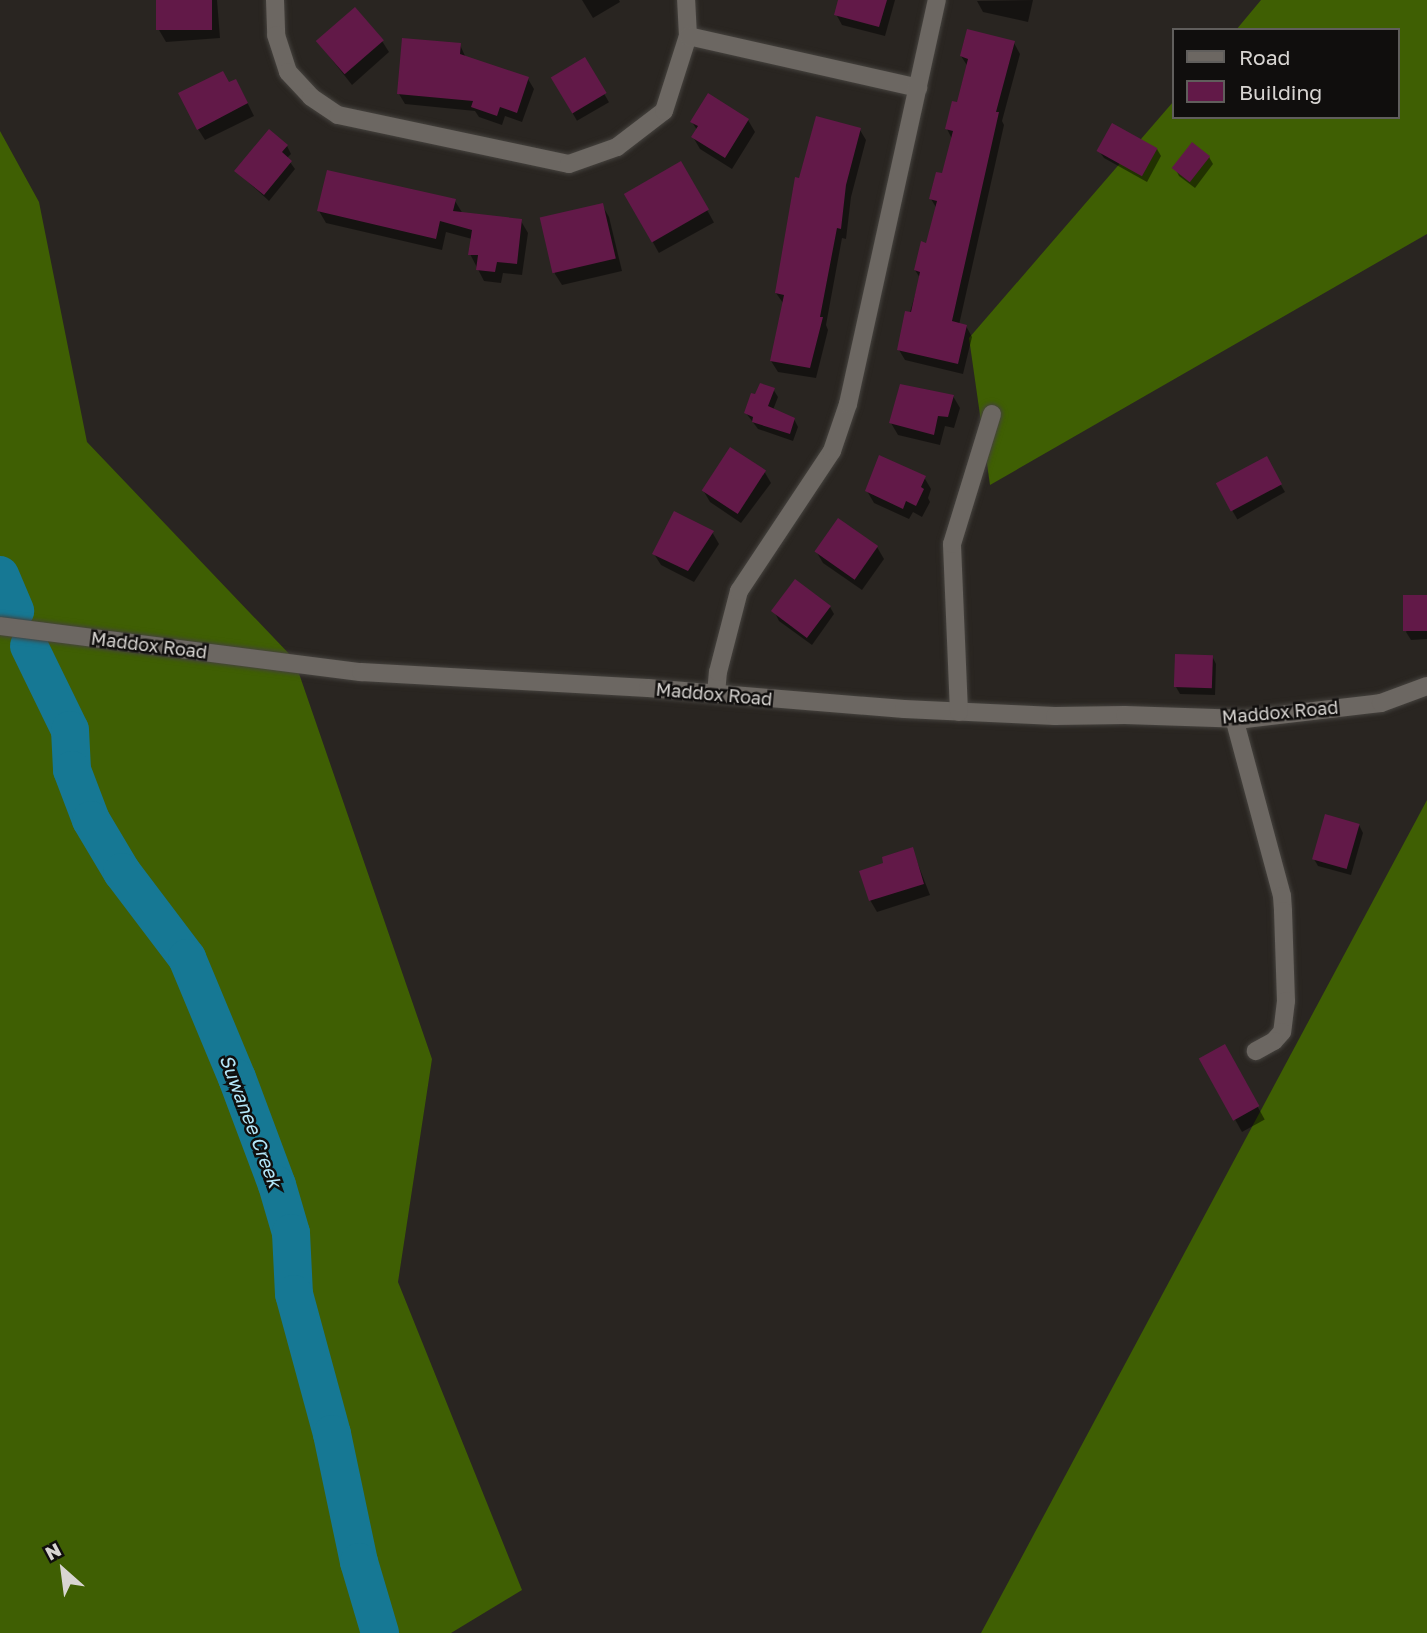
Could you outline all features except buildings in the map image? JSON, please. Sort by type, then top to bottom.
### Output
[{"type":"street","points":[[275,0],[276,35],[288,72],[311,97],[338,115],[569,164],[617,147],[664,111],[688,36],[686,0]]},
{"type":"street","points":[[716,694],[718,672],[739,590],[832,451],[848,404],[937,0]]},
{"type":"street","points":[[688,36],[918,88]]},
{"type":"street","points":[[959,712],[952,544],[992,414]]},
{"type":"street","name":"Maddox Road","points":[[0,626],[361,672],[959,712],[1234,718],[1381,703],[1427,686]]},
{"type":"street","points":[[1234,718],[1282,896],[1283,911],[1286,1001],[1282,1032],[1274,1041],[1256,1051]]},
{"type":"green space","points":[[1261,0],[1427,0],[1427,234],[990,485],[969,338],[1172,103],[1172,119],[1399,119],[1399,28],[1238,28]]},
{"type":"green space","points":[[0,131],[39,202],[87,442],[294,659],[432,1059],[398,1282],[522,1590],[451,1633],[0,1633]]},
{"type":"green space","points":[[1427,800],[1427,1633],[981,1633]]},
{"type":"waterway","name":"Suwanee Creek","points":[[0,575],[15,611]]},
{"type":"waterway","name":"Suwanee Creek","points":[[29,646],[70,730],[72,770],[91,820],[122,872],[187,958],[237,1078],[277,1185],[291,1233],[294,1294],[332,1434],[359,1562],[380,1633]]}]
